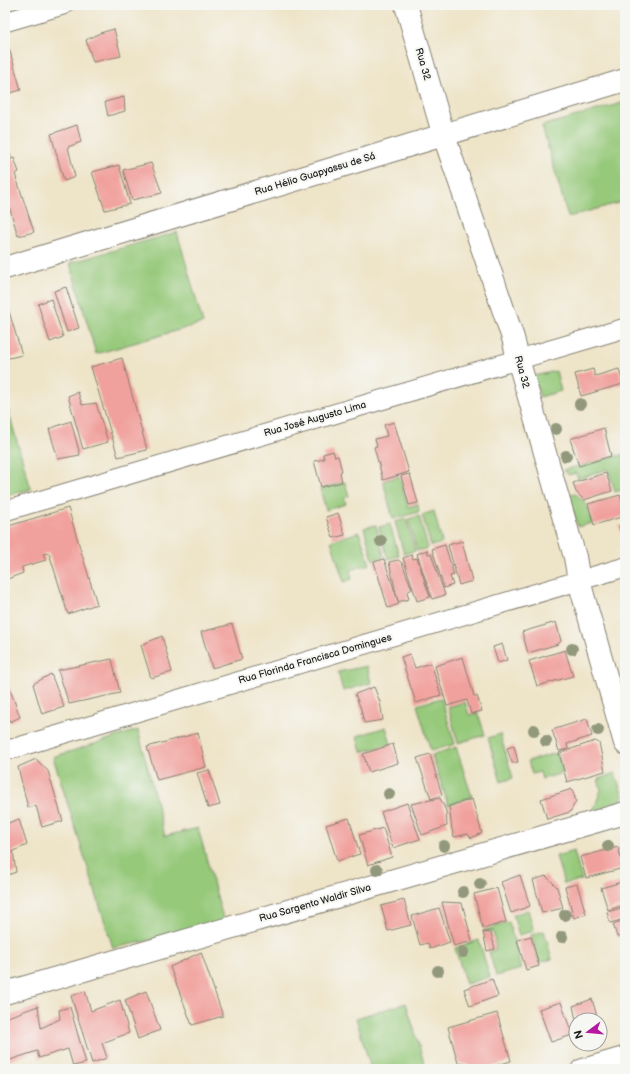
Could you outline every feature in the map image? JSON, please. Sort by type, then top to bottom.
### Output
[{"type":"main road","name":"Rua 32","points":[[406,5],[444,133],[513,338],[575,557],[579,581],[625,743]]},
{"type":"main road","name":"Rua Hélio Guapyassu de Sá","points":[[5,268],[161,222],[444,133],[625,80]]},
{"type":"main road","name":"Rua Sargento Waldir Silva","points":[[5,993],[625,813]]},
{"type":"street","points":[[5,22],[64,5]]},
{"type":"street","name":"Rua José Augusto Lima","points":[[5,510],[625,328]]},
{"type":"street","name":"Rua Florinda Francisca Domingues","points":[[5,750],[625,567]]},
{"type":"street","points":[[581,1069],[625,1056]]},
{"type":"green space","points":[[625,102],[625,201],[568,217],[542,126]]},
{"type":"green space","points":[[177,232],[203,323],[96,354],[70,263]]},
{"type":"green space","points":[[556,371],[561,391],[540,397],[534,376]]},
{"type":"green space","points":[[5,400],[31,489],[5,496]]},
{"type":"green space","points":[[625,454],[625,489],[615,492],[608,469],[578,479],[576,473],[569,475],[563,470]]},
{"type":"green space","points":[[399,476],[408,507],[418,504],[419,512],[393,519],[383,481]]},
{"type":"green space","points":[[345,482],[349,496],[344,498],[346,504],[326,510],[320,489]]},
{"type":"green space","points":[[574,493],[586,503],[592,523],[578,527],[568,495]]},
{"type":"green space","points":[[434,511],[442,543],[431,546],[422,515]]},
{"type":"green space","points":[[419,516],[428,548],[417,551],[408,519]]},
{"type":"green space","points":[[406,519],[415,551],[404,554],[395,522]]},
{"type":"green space","points":[[390,524],[399,556],[388,559],[379,527]]},
{"type":"green space","points":[[376,525],[384,557],[373,560],[364,528]]},
{"type":"green space","points":[[359,532],[370,564],[350,570],[352,579],[344,582],[331,541]]},
{"type":"green space","points":[[367,666],[371,683],[343,691],[338,672]]},
{"type":"green space","points":[[441,698],[455,744],[431,751],[417,705]]},
{"type":"green space","points":[[465,702],[469,715],[478,713],[485,735],[458,743],[448,707]]},
{"type":"green space","points":[[386,727],[391,744],[361,752],[357,736]]},
{"type":"green space","points":[[138,730],[165,836],[198,828],[225,925],[113,948],[53,757]]},
{"type":"green space","points":[[500,734],[513,778],[501,782],[488,738]]},
{"type":"green space","points":[[456,747],[472,797],[448,805],[432,755]]},
{"type":"green space","points":[[557,753],[563,773],[542,779],[540,772],[532,774],[528,761]]},
{"type":"green space","points":[[615,773],[623,796],[620,802],[592,814],[601,790],[598,779]]},
{"type":"green space","points":[[574,851],[582,880],[564,884],[556,856]]},
{"type":"green space","points":[[528,910],[534,931],[519,935],[513,915]]},
{"type":"green space","points":[[509,922],[521,969],[496,976],[489,952],[496,949],[493,931],[483,931]]},
{"type":"green space","points":[[544,931],[552,959],[539,963],[531,935]]},
{"type":"green space","points":[[479,940],[490,977],[466,984],[455,948]]},
{"type":"green space","points":[[406,1003],[426,1069],[371,1069],[356,1018]]},
{"type":"building","points":[[114,29],[121,56],[93,62],[86,40],[100,33]]},
{"type":"building","points":[[7,41],[21,90],[7,94],[5,89],[5,42]]},
{"type":"building","points":[[124,97],[125,111],[108,116],[105,102]]},
{"type":"building","points":[[77,125],[81,142],[68,147],[75,177],[64,181],[51,134]]},
{"type":"building","points":[[7,145],[11,157],[5,159],[5,146]]},
{"type":"building","points":[[14,158],[19,172],[15,174],[34,232],[18,236],[5,193],[5,161]]},
{"type":"building","points":[[151,163],[162,193],[132,200],[123,170]]},
{"type":"building","points":[[119,165],[130,204],[105,210],[92,172]]},
{"type":"building","points":[[66,287],[79,328],[67,332],[54,291]]},
{"type":"building","points":[[5,298],[22,355],[5,359]]},
{"type":"building","points":[[51,299],[63,337],[50,342],[38,304]]},
{"type":"building","points":[[122,358],[147,450],[118,457],[91,367]]},
{"type":"building","points":[[593,369],[595,376],[619,369],[623,384],[581,396],[575,374]]},
{"type":"building","points":[[78,392],[82,405],[96,403],[108,442],[83,449],[68,396]]},
{"type":"building","points":[[71,421],[80,455],[58,459],[49,429]]},
{"type":"building","points":[[394,422],[409,472],[383,480],[374,447],[377,446],[375,439],[387,436],[384,425]]},
{"type":"building","points":[[604,428],[611,456],[579,466],[570,439]]},
{"type":"building","points":[[333,451],[335,457],[338,456],[342,471],[340,472],[342,482],[321,487],[314,461],[324,459],[323,454]]},
{"type":"building","points":[[606,473],[612,491],[584,500],[576,492],[573,483]]},
{"type":"building","points":[[410,474],[418,503],[409,505],[401,476]]},
{"type":"building","points":[[620,495],[625,516],[594,525],[588,504]]},
{"type":"building","points":[[68,508],[97,604],[68,614],[49,553],[43,554],[46,560],[22,567],[23,573],[5,580],[5,527]]},
{"type":"building","points":[[338,513],[345,535],[333,538],[326,517]]},
{"type":"building","points":[[625,525],[625,544],[619,526]]},
{"type":"building","points":[[462,541],[472,581],[459,585],[448,545]]},
{"type":"building","points":[[445,545],[454,575],[450,576],[453,585],[444,588],[432,549]]},
{"type":"building","points":[[427,550],[428,554],[431,554],[445,595],[432,599],[417,554]]},
{"type":"building","points":[[412,555],[413,559],[417,558],[430,597],[417,601],[403,558]]},
{"type":"building","points":[[384,559],[399,604],[388,608],[374,562]]},
{"type":"building","points":[[398,560],[402,563],[412,589],[407,592],[409,599],[398,602],[389,562]]},
{"type":"building","points":[[556,622],[561,641],[558,644],[528,653],[522,632]]},
{"type":"building","points":[[232,624],[242,659],[212,668],[201,632]]},
{"type":"building","points":[[162,636],[172,672],[151,678],[141,645]]},
{"type":"building","points":[[502,644],[507,660],[498,663],[493,647]]},
{"type":"building","points":[[565,650],[573,676],[537,686],[529,661]]},
{"type":"building","points":[[410,654],[415,668],[431,663],[441,695],[416,703],[401,657]]},
{"type":"building","points":[[463,657],[474,696],[477,696],[482,711],[471,714],[467,700],[447,706],[435,666]]},
{"type":"building","points":[[112,659],[120,693],[69,704],[58,670]]},
{"type":"building","points":[[51,674],[64,707],[42,714],[33,684]]},
{"type":"building","points":[[5,675],[20,717],[10,722],[5,709]]},
{"type":"building","points":[[374,687],[380,702],[383,720],[364,723],[361,709],[355,694]]},
{"type":"building","points":[[587,719],[592,736],[567,744],[568,749],[559,751],[552,730]]},
{"type":"building","points":[[198,733],[206,767],[157,780],[147,747]]},
{"type":"building","points":[[595,741],[599,743],[605,771],[567,782],[559,753]]},
{"type":"building","points":[[393,744],[398,763],[369,772],[363,754]]},
{"type":"building","points":[[514,746],[518,762],[512,763],[507,748]]},
{"type":"building","points":[[430,754],[442,795],[431,799],[417,758]]},
{"type":"building","points":[[36,759],[48,771],[63,821],[42,827],[36,806],[28,808],[18,767]]},
{"type":"building","points":[[209,770],[220,805],[208,808],[197,773]]},
{"type":"building","points":[[572,789],[576,801],[570,812],[547,819],[541,799]]},
{"type":"building","points":[[440,798],[446,811],[447,826],[422,835],[411,804]]},
{"type":"building","points":[[472,799],[482,833],[471,838],[468,834],[454,837],[449,806]]},
{"type":"building","points":[[407,803],[420,839],[393,848],[381,812]]},
{"type":"building","points":[[349,818],[360,854],[337,861],[326,825]]},
{"type":"building","points":[[19,819],[27,845],[13,851],[16,872],[5,876],[5,824]]},
{"type":"building","points":[[383,828],[392,857],[368,865],[359,835]]},
{"type":"building","points":[[618,847],[624,868],[586,878],[580,857]]},
{"type":"building","points":[[520,875],[530,906],[511,913],[501,882]]},
{"type":"building","points":[[546,876],[557,887],[563,908],[542,913],[533,880]]},
{"type":"building","points":[[625,881],[625,905],[608,910],[601,888]]},
{"type":"building","points":[[577,884],[586,914],[574,918],[565,887]]},
{"type":"building","points":[[497,888],[506,922],[483,929],[474,894]]},
{"type":"building","points":[[404,900],[411,925],[388,931],[381,906]]},
{"type":"building","points":[[442,902],[462,903],[472,941],[454,946]]},
{"type":"building","points":[[625,907],[625,919],[610,923],[607,912]]},
{"type":"building","points":[[439,908],[450,942],[430,949],[428,943],[420,945],[412,916]]},
{"type":"building","points":[[625,920],[625,935],[617,937],[613,924]]},
{"type":"building","points":[[483,932],[491,933],[495,949],[487,951]]},
{"type":"building","points":[[531,936],[539,966],[526,970],[517,940]]},
{"type":"building","points":[[201,952],[223,1016],[192,1025],[170,967]]},
{"type":"building","points":[[492,979],[498,996],[470,1006],[464,989]]},
{"type":"building","points":[[85,991],[91,1011],[120,1000],[129,1033],[102,1043],[107,1058],[92,1063],[71,996]]},
{"type":"building","points":[[146,991],[160,1030],[138,1039],[125,1000]]},
{"type":"building","points":[[592,999],[596,1012],[574,1012],[573,1006]]},
{"type":"building","points":[[561,1002],[568,1023],[568,1036],[551,1042],[539,1009]]},
{"type":"building","points":[[38,1006],[41,1028],[60,1019],[59,1010],[70,1007],[86,1063],[73,1066],[68,1049],[39,1058],[37,1051],[10,1060],[5,1046],[5,1018]]},
{"type":"building","points":[[497,1013],[511,1061],[488,1068],[458,1063],[448,1027]]}]
